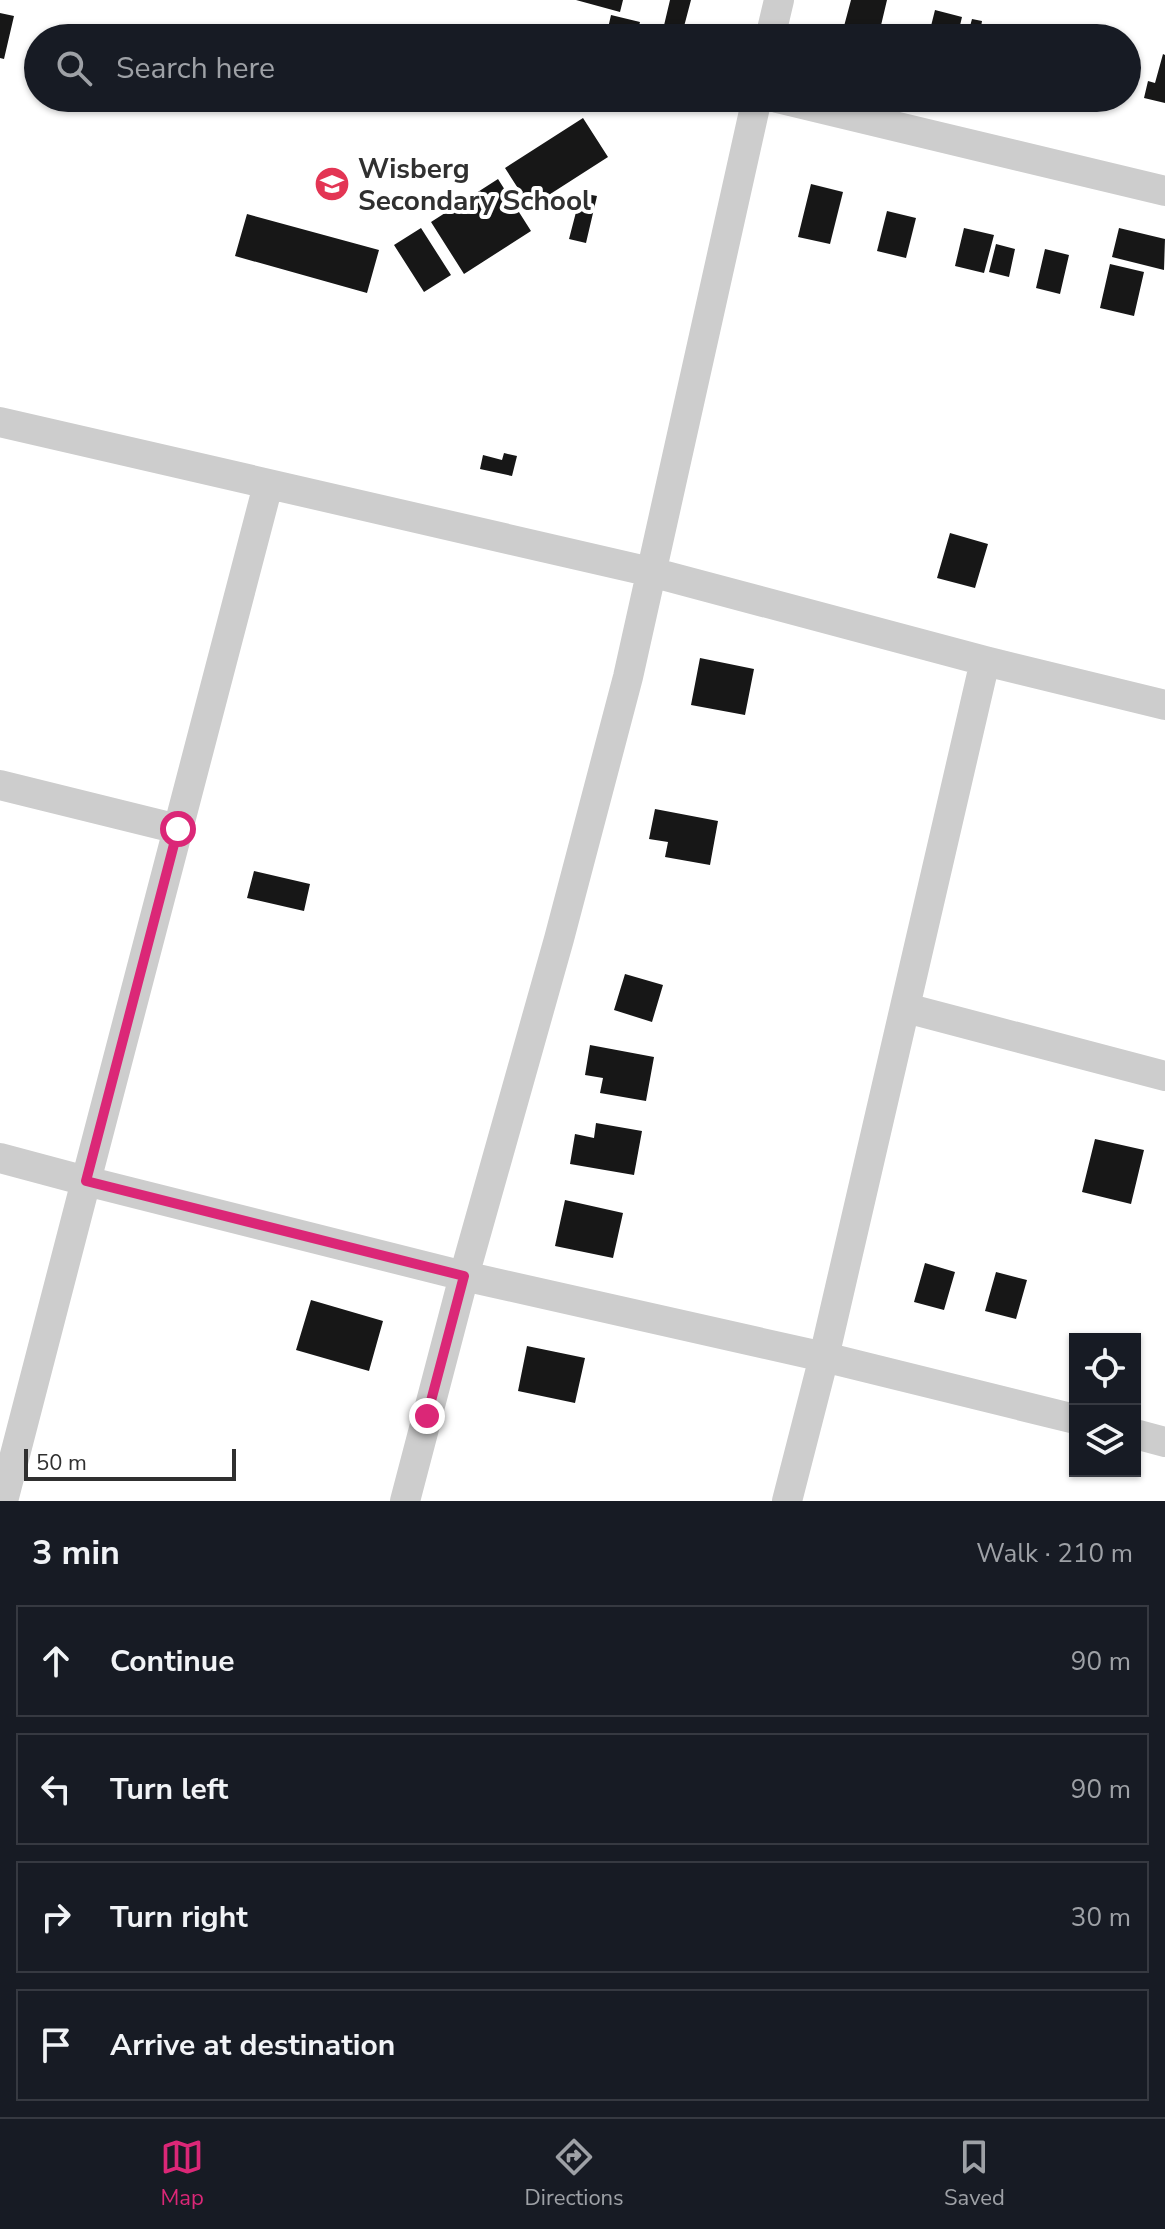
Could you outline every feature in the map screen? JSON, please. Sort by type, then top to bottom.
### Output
[{"type":"street","points":[[773,24],[779,0]]},
{"type":"street","points":[[405,1501],[628,677],[754,112]]},
{"type":"street","points":[[835,112],[1165,191]]},
{"type":"street","points":[[0,422],[651,572],[985,661],[1165,705]]},
{"type":"street","points":[[3,1501],[268,485]]},
{"type":"street","points":[[787,1501],[824,1357],[985,661]]},
{"type":"street","points":[[0,785],[178,829]]},
{"type":"street","points":[[906,1008],[1165,1076]]},
{"type":"street","points":[[0,1158],[464,1276],[824,1357],[1069,1418]]},
{"type":"street","points":[[1141,1436],[1165,1442]]},
{"type":"building","points":[[576,0],[623,0],[620,12]]},
{"type":"building","points":[[670,0],[691,0],[685,24],[664,24]]},
{"type":"building","points":[[851,0],[887,0],[881,24],[845,24]]},
{"type":"building","points":[[935,10],[962,17],[960,24],[932,24]]},
{"type":"building","points":[[0,13],[14,16],[4,59],[0,58]]},
{"type":"building","points":[[611,15],[640,22],[640,24],[609,24]]},
{"type":"building","points":[[972,19],[982,21],[982,24],[971,24]]},
{"type":"building","points":[[1163,54],[1165,103],[1144,98],[1148,81],[1155,83]]},
{"type":"building","points":[[583,118],[608,157],[530,207],[505,168]]},
{"type":"building","points":[[498,179],[531,231],[464,274],[431,222]]},
{"type":"building","points":[[811,184],[843,192],[830,244],[798,237]]},
{"type":"building","points":[[581,193],[597,196],[586,243],[569,239]]},
{"type":"building","points":[[887,211],[916,218],[906,258],[877,251]]},
{"type":"building","points":[[247,214],[379,250],[367,293],[235,256]]},
{"type":"building","points":[[421,228],[451,275],[424,292],[394,245]]},
{"type":"building","points":[[964,228],[994,235],[984,273],[955,266]]},
{"type":"building","points":[[1119,228],[1165,239],[1164,270],[1112,257]]},
{"type":"building","points":[[996,244],[1015,249],[1009,277],[989,272]]},
{"type":"building","points":[[1045,249],[1069,255],[1060,294],[1036,288]]},
{"type":"building","points":[[1110,264],[1144,272],[1134,316],[1100,308]]},
{"type":"building","points":[[504,453],[517,456],[512,476],[480,469],[483,455],[502,460]]},
{"type":"building","points":[[950,533],[988,544],[975,588],[937,578]]},
{"type":"building","points":[[700,658],[754,669],[745,715],[691,705]]},
{"type":"building","points":[[655,809],[718,821],[710,865],[665,857],[668,842],[649,839]]},
{"type":"building","points":[[254,871],[310,884],[304,911],[247,898]]},
{"type":"building","points":[[625,974],[663,985],[652,1022],[614,1010]]},
{"type":"building","points":[[590,1045],[654,1057],[646,1101],[600,1093],[603,1078],[585,1075]]},
{"type":"building","points":[[596,1123],[642,1131],[634,1175],[570,1164],[575,1134],[594,1138]]},
{"type":"building","points":[[1095,1139],[1144,1150],[1131,1204],[1082,1192]]},
{"type":"building","points":[[565,1200],[623,1213],[613,1258],[555,1246]]},
{"type":"building","points":[[925,1263],[955,1272],[944,1310],[914,1302]]},
{"type":"building","points":[[996,1272],[1027,1280],[1016,1319],[985,1311]]},
{"type":"building","points":[[311,1300],[383,1321],[369,1371],[296,1350]]},
{"type":"building","points":[[527,1346],[585,1358],[575,1403],[518,1391]]},
{"type":"place","name":"Wisberg Secondary School","points":[[332,184]]},
{"type":"route","points":[[178,829],[86,1181],[464,1276],[427,1416]]}]
